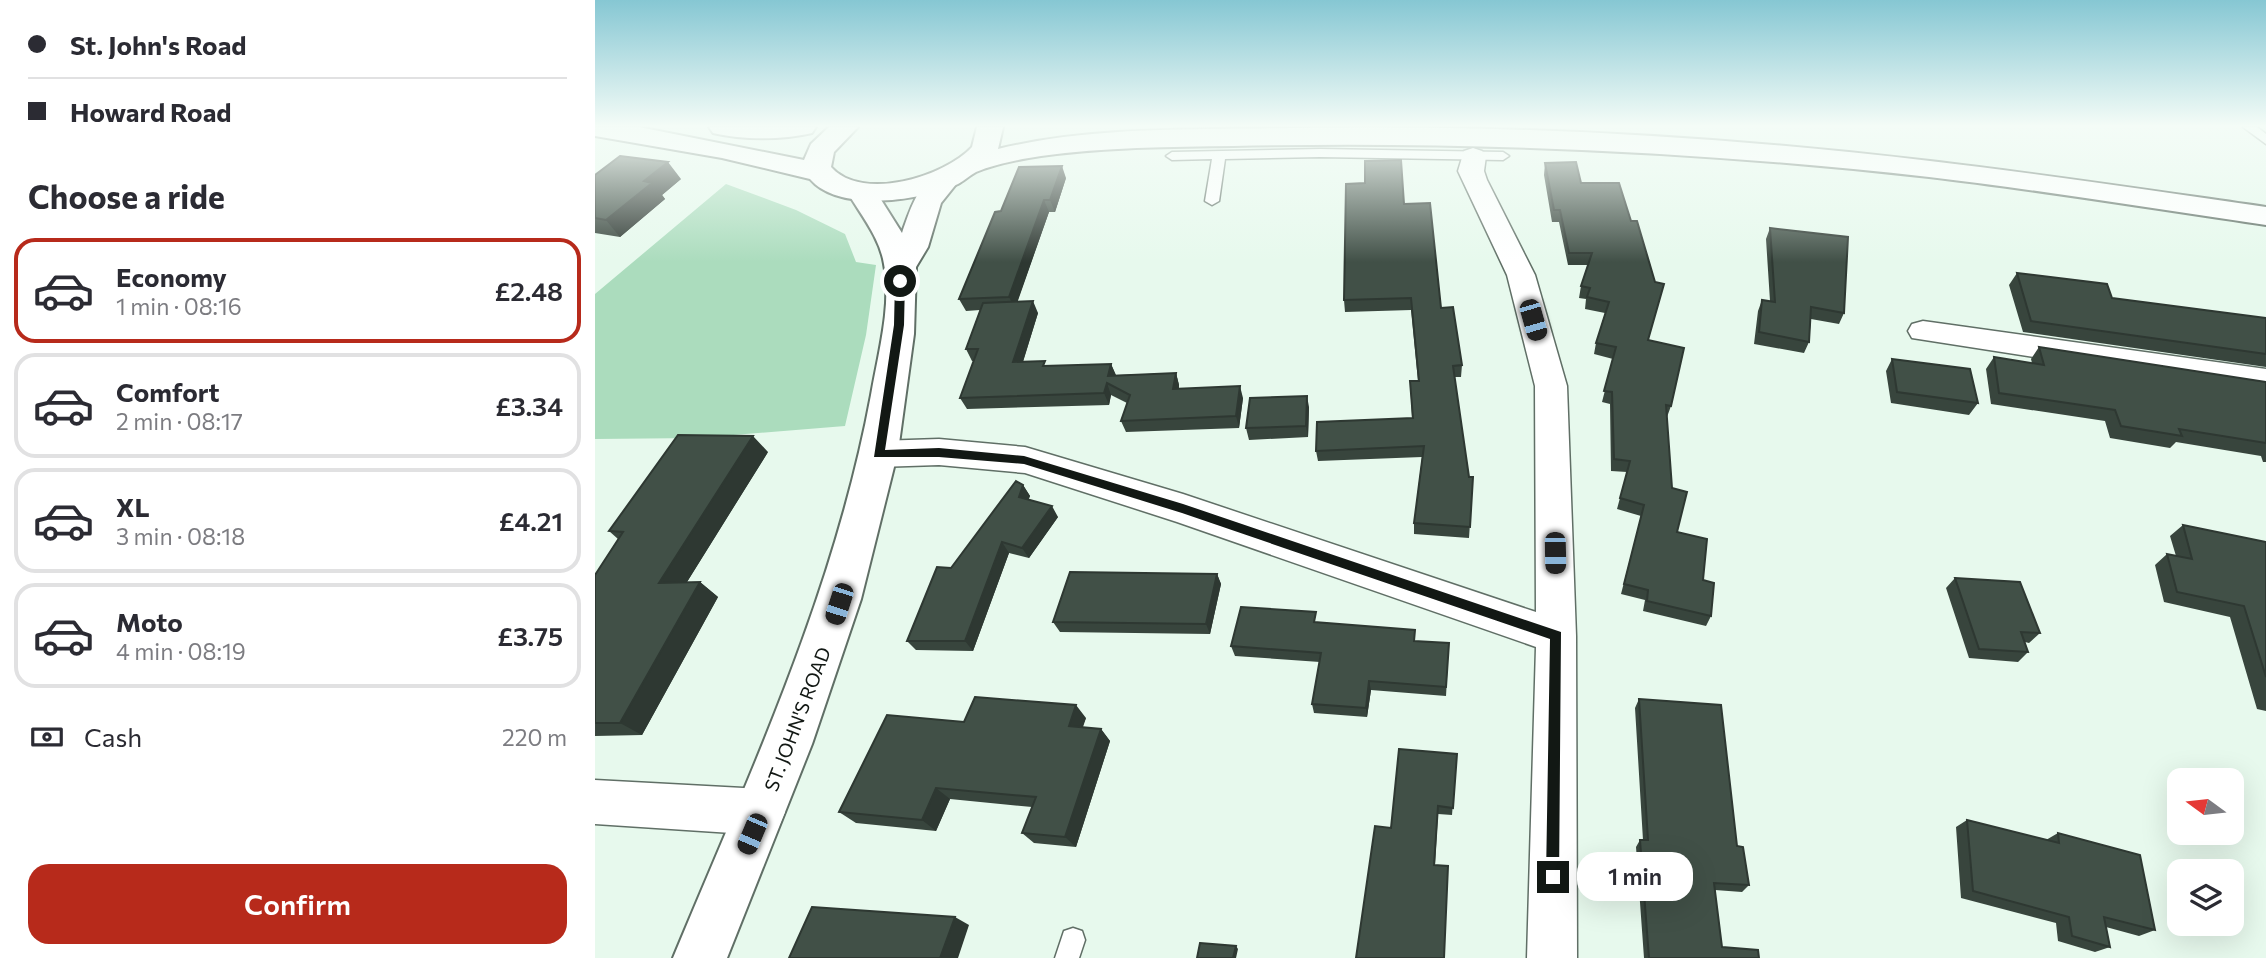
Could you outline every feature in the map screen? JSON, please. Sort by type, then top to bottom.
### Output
[{"type":"main road","points":[[819,172],[835,186],[863,193],[905,191],[956,172]]},
{"type":"main road","name":"ST. JOHN'S ROAD","points":[[700,958],[815,676],[855,557],[878,454],[899,325],[901,266],[912,247],[927,202],[957,172]]},
{"type":"main road","points":[[1951,172],[2266,216]]},
{"type":"main road","points":[[2103,172],[2266,197]]},
{"type":"main road","name":"ST. JOHN'S ROAD","points":[[863,193],[901,266]]},
{"type":"street","points":[[1471,172],[1521,275],[1551,386],[1556,636],[1552,958]]},
{"type":"street","points":[[1923,331],[2266,381]]},
{"type":"street","points":[[878,454],[939,452],[1024,460],[1183,509],[1556,636]]},
{"type":"street","points":[[595,802],[761,811]]},
{"type":"lane","points":[[1212,201],[1216,172]]},
{"type":"green space","points":[[726,184],[796,210],[845,234],[856,262],[876,265],[866,335],[845,426],[697,438],[595,439],[595,294]]},
{"type":"building","points":[[599,172],[656,172],[644,181],[652,183],[606,220],[595,218],[595,175]]},
{"type":"building","points":[[1017,172],[1060,172],[1050,200],[1044,200],[1009,297],[959,299],[995,212],[1001,211]]},
{"type":"building","points":[[1365,172],[1402,172],[1404,204],[1430,203],[1441,308],[1453,307],[1462,365],[1453,366],[1469,477],[1473,477],[1470,527],[1414,523],[1424,446],[1316,451],[1317,422],[1413,418],[1410,381],[1419,381],[1411,298],[1344,300],[1346,184],[1365,183]]},
{"type":"building","points":[[1547,172],[1578,172],[1581,183],[1619,183],[1631,221],[1637,221],[1655,282],[1664,284],[1648,340],[1684,348],[1671,406],[1666,405],[1672,488],[1687,492],[1677,532],[1707,539],[1703,580],[1714,583],[1711,616],[1647,601],[1648,590],[1624,584],[1644,505],[1620,498],[1630,461],[1614,459],[1612,392],[1604,391],[1616,347],[1596,343],[1609,302],[1587,297],[1590,288],[1581,286],[1592,253],[1569,253],[1560,210],[1554,210]]},
{"type":"building","points":[[1770,228],[1848,237],[1844,313],[1811,307],[1809,342],[1759,332],[1762,300],[1775,302]]},
{"type":"building","points":[[2017,273],[2107,284],[2112,298],[2266,318],[2266,354],[2031,321]]},
{"type":"building","points":[[1033,301],[1013,362],[1045,361],[1043,366],[1111,364],[1108,376],[1176,373],[1173,389],[1240,386],[1236,416],[1121,421],[1130,395],[1107,383],[1104,393],[960,398],[978,349],[966,349],[983,303]]},
{"type":"building","points":[[2039,347],[2266,382],[2266,443],[2179,429],[2182,436],[2121,426],[2115,410],[1999,393],[1994,357],[2044,365]]},
{"type":"building","points":[[1892,359],[1970,369],[1978,403],[1897,392]]},
{"type":"building","points":[[1307,396],[1306,426],[1246,428],[1250,398]]},
{"type":"building","points":[[678,435],[753,436],[659,583],[700,582],[620,723],[595,723],[595,575],[623,532],[609,531]]},
{"type":"building","points":[[1016,481],[1023,485],[1019,497],[1052,506],[1022,548],[1002,542],[965,641],[907,641],[937,567],[951,568]]},
{"type":"building","points":[[2183,525],[2266,542],[2266,677],[2244,606],[2177,592],[2167,554],[2192,559]]},
{"type":"building","points":[[1070,572],[1217,574],[1206,624],[1053,622]]},
{"type":"building","points":[[1955,578],[2020,582],[2040,633],[2021,632],[2028,652],[1979,649]]},
{"type":"building","points":[[1241,607],[1316,612],[1314,622],[1415,630],[1414,641],[1449,643],[1446,687],[1369,681],[1366,708],[1312,704],[1321,653],[1231,646]]},
{"type":"building","points":[[975,697],[1076,705],[1069,726],[1101,729],[1065,837],[1022,833],[1036,797],[936,788],[922,820],[839,812],[887,715],[964,722]]},
{"type":"building","points":[[1639,699],[1721,705],[1737,846],[1743,847],[1749,885],[1714,883],[1722,947],[1758,950],[1759,958],[1649,958],[1640,840],[1648,840]]},
{"type":"building","points":[[1399,749],[1457,754],[1453,808],[1438,806],[1434,865],[1448,866],[1444,958],[1356,958],[1375,826],[1391,828]]},
{"type":"building","points":[[1967,820],[2059,843],[2058,833],[2140,855],[2155,930],[2104,917],[2110,947],[2072,936],[2069,917],[1973,891]]},
{"type":"building","points":[[812,907],[955,917],[940,958],[789,958]]},
{"type":"building","points":[[1200,943],[1236,946],[1233,958],[1197,958]]},
{"type":"route","points":[[900,281],[899,325],[890,394],[878,454],[939,452],[1024,460],[1183,509],[1556,636],[1553,877]]}]
